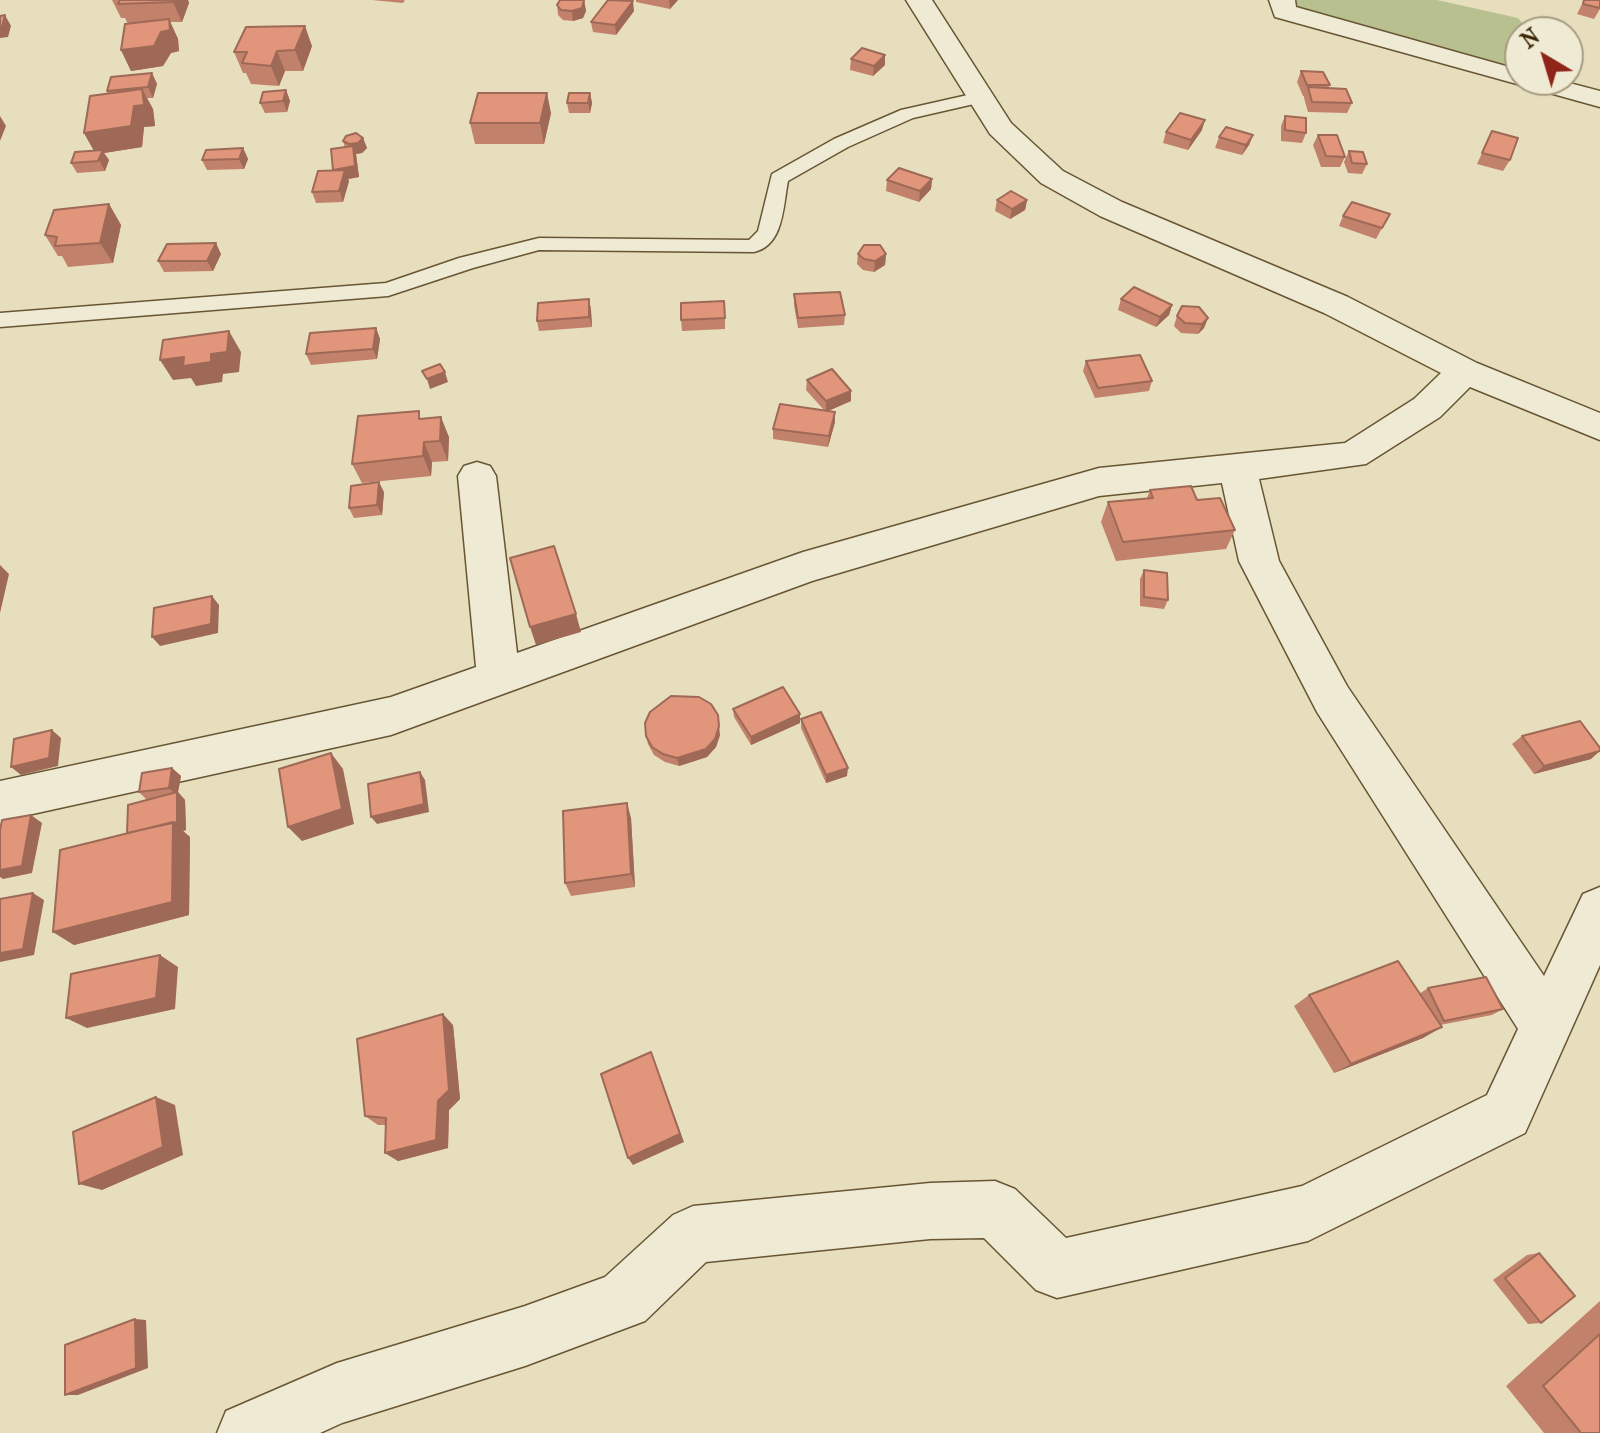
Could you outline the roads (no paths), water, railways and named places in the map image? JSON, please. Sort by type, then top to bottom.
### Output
[{"type":"street","points":[[919,0],[1000,128],[1052,177],[1111,209],[1336,305],[1465,371],[1600,427]]},
{"type":"street","points":[[1282,0],[1284,12],[1504,74]]},
{"type":"street","points":[[0,846],[7,799],[391,716],[803,568],[1084,487],[1353,455],[1427,408],[1465,371]]},
{"type":"street","points":[[1237,467],[1259,561],[1332,699],[1546,1025]]},
{"type":"street","points":[[477,476],[499,679]]},
{"type":"street","points":[[248,1433],[337,1394],[525,1336],[624,1300],[693,1235],[930,1211],[995,1209],[1057,1269],[1308,1213],[1506,1114],[1600,910]]},
{"type":"lane","points":[[0,320],[388,289],[539,244],[754,246],[768,233],[779,178],[841,143],[907,114],[981,97]]}]
